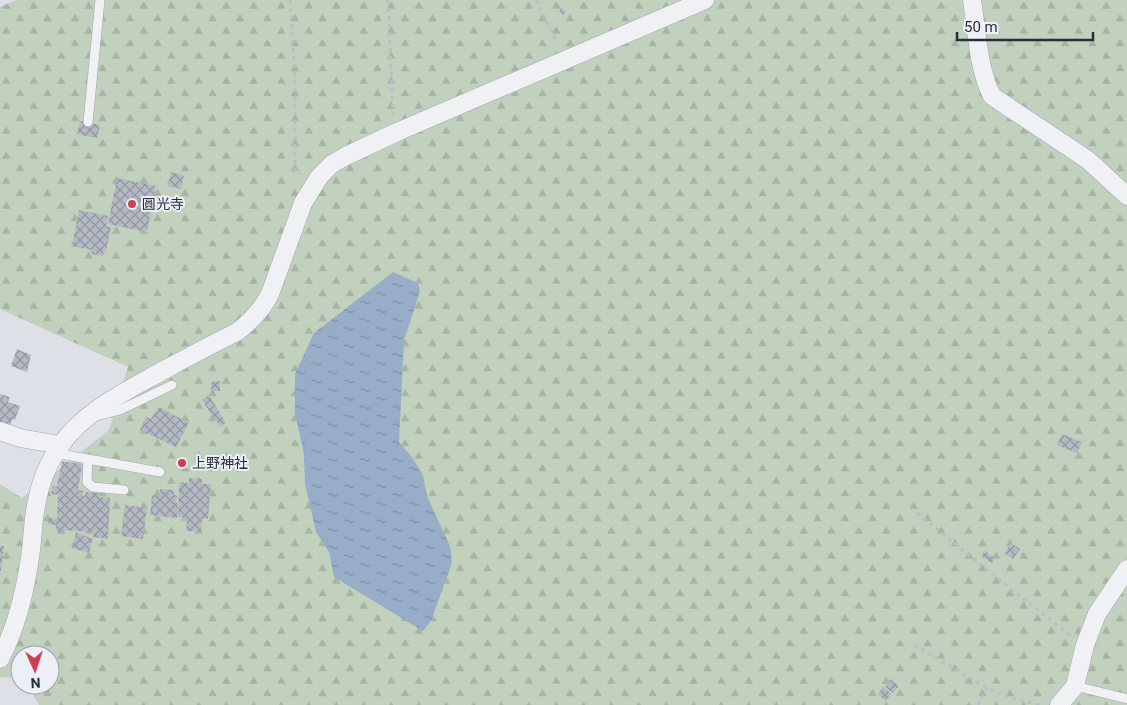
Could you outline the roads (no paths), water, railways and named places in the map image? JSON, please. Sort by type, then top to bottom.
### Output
[{"type":"street","points":[[0,659],[16,624],[30,552],[37,501],[42,482],[57,449],[76,427],[115,397],[237,332],[249,323],[263,308],[270,294],[303,203],[314,183],[332,164],[397,132],[705,0]]},
{"type":"street","points":[[972,0],[986,85],[992,96],[1088,160],[1127,196]]},
{"type":"street","points":[[0,431],[57,449]]},
{"type":"street","points":[[1059,705],[1075,686],[1085,645],[1097,614],[1127,569]]},
{"type":"lane","points":[[88,122],[100,0]]},
{"type":"lane","points":[[89,416],[120,410],[172,385]]},
{"type":"lane","points":[[57,449],[88,459],[160,472]]},
{"type":"lane","points":[[88,459],[87,482],[92,487],[124,490]]},
{"type":"lane","points":[[1075,686],[1127,699]]},
{"type":"water","points":[[393,272],[418,283],[420,291],[404,341],[399,442],[423,475],[427,496],[450,546],[452,563],[431,621],[423,631],[334,577],[329,552],[316,532],[305,484],[304,454],[295,413],[295,374],[314,333]]},
{"type":"place","name":"圓光寺","points":[[132,204]]},
{"type":"place","name":"上野神社","points":[[182,463]]}]
